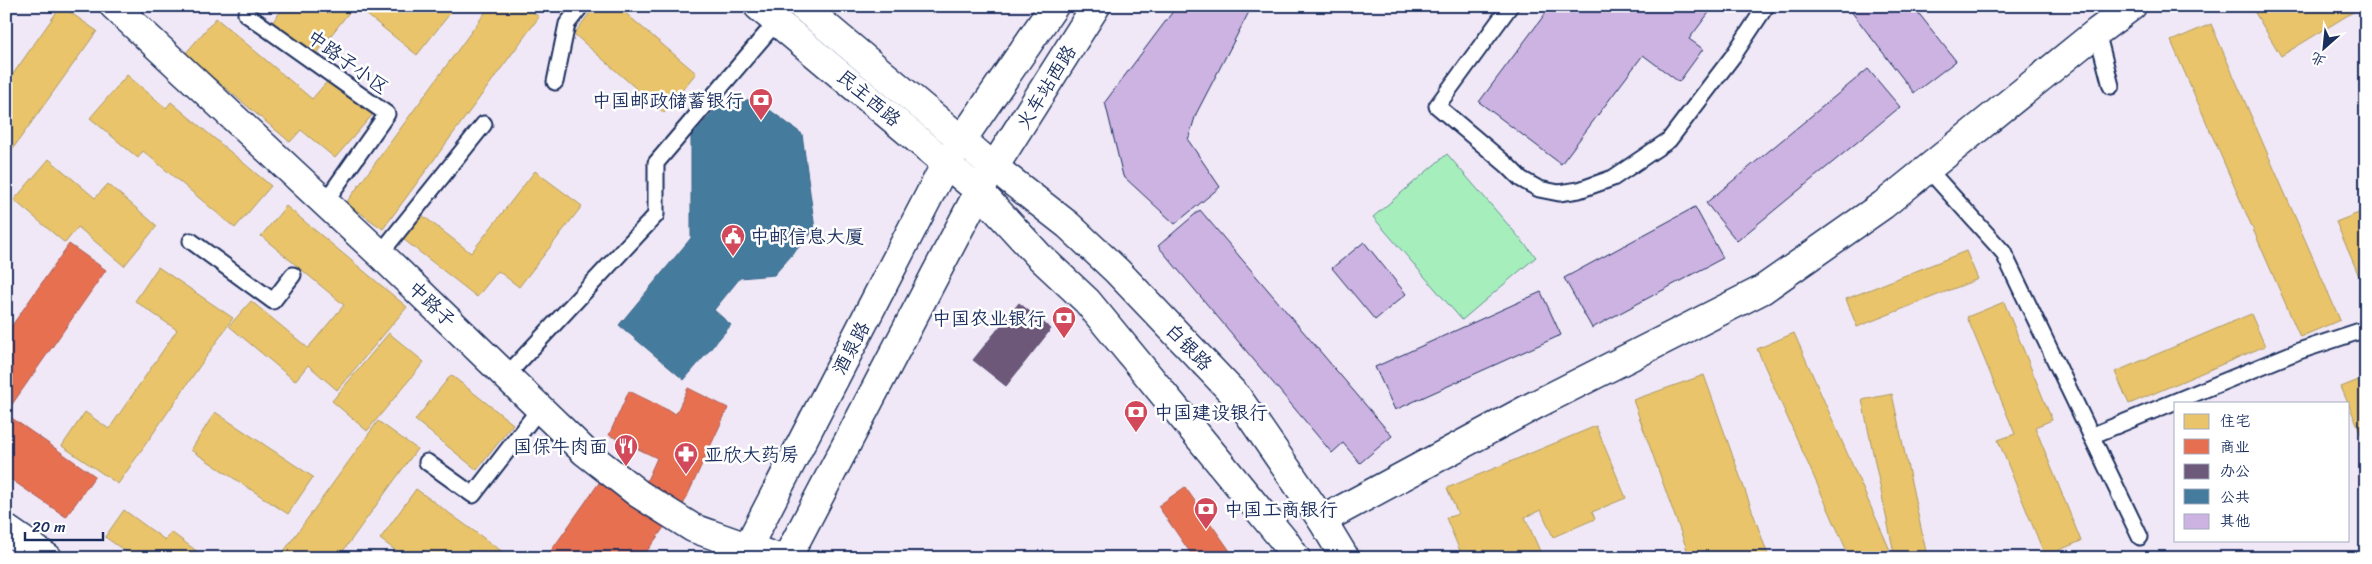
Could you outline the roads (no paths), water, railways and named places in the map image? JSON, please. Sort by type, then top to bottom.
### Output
[{"type":"main road","name":"中路子","points":[[114,6],[332,216],[380,254],[585,452],[639,494],[693,528],[745,552],[778,558]]},
{"type":"main road","name":"民主西路","points":[[802,6],[996,168]]},
{"type":"main road","name":"火车站西路","points":[[962,140],[1054,6]]},
{"type":"main road","name":"火车站西路","points":[[996,168],[1096,6]]},
{"type":"main road","points":[[1322,520],[1537,404],[1762,290],[1883,205],[2097,32],[2120,9]]},
{"type":"main road","name":"民主西路","points":[[768,14],[980,191]]},
{"type":"main road","name":"酒泉路","points":[[745,552],[946,163],[962,140]]},
{"type":"main road","points":[[788,558],[980,191],[996,168]]},
{"type":"main road","name":"白银路","points":[[996,168],[1068,225],[1117,271],[1238,398],[1346,558]]},
{"type":"main road","points":[[980,191],[1039,256],[1087,301],[1286,543],[1296,558]]},
{"type":"main road","points":[[6,529],[48,558]]},
{"type":"lane","points":[[555,82],[567,24],[581,6]]},
{"type":"lane","points":[[1510,6],[1438,106],[1521,179],[1539,189],[1559,192],[1579,190],[1613,178],[1669,140],[1733,56],[1766,6]]},
{"type":"lane","name":"中路子小区","points":[[246,14],[388,114],[332,216]]},
{"type":"lane","points":[[506,376],[656,215],[656,163],[768,14]]},
{"type":"lane","points":[[2097,32],[2110,86]]},
{"type":"lane","points":[[380,254],[484,124]]},
{"type":"lane","points":[[1927,168],[2003,252],[2140,538]]},
{"type":"lane","points":[[191,242],[273,301],[293,275]]},
{"type":"lane","points":[[2091,436],[2296,352],[2366,329]]},
{"type":"lane","points":[[427,462],[473,495],[540,408]]},
{"type":"place","name":"中国邮政储蓄银行","points":[[761,121]]},
{"type":"place","name":"中邮信息大厦","points":[[733,257]]},
{"type":"place","name":"中国农业银行","points":[[1064,339]]},
{"type":"place","name":"中国建设银行","points":[[1136,433]]},
{"type":"place","name":"国保牛肉面","points":[[626,467]]},
{"type":"place","name":"亚欣大药房","points":[[686,475]]},
{"type":"place","name":"中国工商银行","points":[[1206,530]]}]
